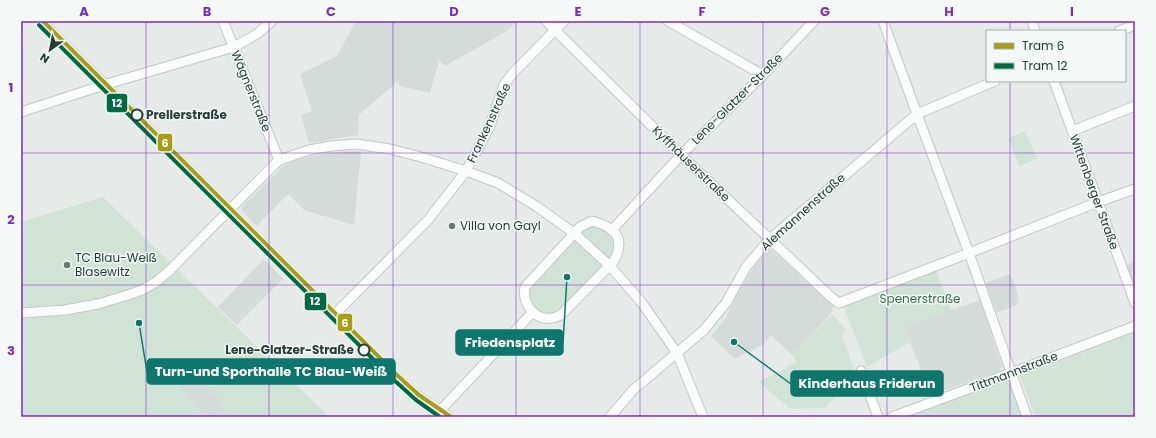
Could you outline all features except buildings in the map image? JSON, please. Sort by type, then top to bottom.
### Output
[{"type":"street","points":[[41,21],[410,390],[437,414],[448,417]]},
{"type":"street","name":"Wägnerstraße","points":[[223,21],[280,160]]},
{"type":"street","points":[[21,112],[105,85],[234,47],[257,34],[272,21]]},
{"type":"street","name":"Kyffhäuserstraße","points":[[546,21],[770,240],[832,298],[840,303],[969,253]]},
{"type":"street","name":"Frankenstraße","points":[[334,315],[428,220],[466,171],[489,128],[504,85],[512,74],[564,21]]},
{"type":"street","points":[[668,21],[763,75]]},
{"type":"street","name":"Lene-Glatzer-Straße","points":[[612,230],[681,154],[763,75],[814,21]]},
{"type":"street","points":[[883,21],[969,253],[1027,417]]},
{"type":"street","points":[[1122,30],[1135,25]]},
{"type":"street","name":"Alemannenstraße","points":[[610,417],[633,390],[704,330],[726,303],[746,267],[770,240],[917,114],[993,82]]},
{"type":"street","name":"Wittenberger Straße","points":[[1054,82],[1135,303]]},
{"type":"street","points":[[1072,131],[1135,106]]},
{"type":"street","points":[[21,313],[65,310],[98,304],[132,294],[156,282],[168,272],[280,160],[310,150],[331,146],[356,144],[390,149],[466,171],[498,183],[536,206],[574,233],[610,266],[642,303],[677,353],[703,417]]},
{"type":"street","points":[[969,253],[1135,189]]},
{"type":"street","points":[[592,221],[602,224],[612,230],[617,235],[620,242],[618,255],[610,266],[561,315],[553,318],[545,318],[538,316],[533,312],[525,300],[525,287],[574,233],[580,227],[592,221]]},
{"type":"street","points":[[437,414],[533,312]]},
{"type":"street","name":"Tittmannstraße","points":[[892,417],[1135,326]]},
{"type":"street","points":[[861,371],[878,417]]},
{"type":"shaded area","points":[[356,21],[517,21],[507,31],[445,66],[439,60],[430,93],[399,86],[399,80],[359,115],[358,135],[309,143],[301,115],[312,111],[300,74],[337,56]]},
{"type":"shaded area","points":[[345,151],[361,151],[354,225],[304,210],[288,194],[257,226],[242,211],[242,207],[283,166],[311,156]]},
{"type":"shaded area","points":[[770,248],[830,304],[834,305],[831,313],[793,356],[771,335],[764,344],[735,359],[711,336],[725,319],[751,271]]},
{"type":"shaded area","points":[[264,259],[283,279],[237,325],[218,307]]},
{"type":"shaded area","points":[[1135,262],[1135,289],[1126,265]]},
{"type":"shaded area","points":[[1010,274],[1016,288],[1019,304],[997,313],[986,283]]},
{"type":"shaded area","points":[[980,300],[1002,366],[999,371],[931,395],[906,328],[910,324]]},
{"type":"shaded area","points":[[196,371],[227,410],[219,417],[203,417],[181,388],[181,385]]},
{"type":"green space","points":[[1025,131],[1037,159],[1019,166],[1008,138]]},
{"type":"green space","points":[[103,197],[329,417],[219,417],[227,410],[196,371],[181,385],[181,388],[203,417],[21,417],[21,222]]},
{"type":"green space","points":[[595,226],[602,227],[613,237],[616,243],[613,258],[560,312],[547,315],[541,313],[532,305],[530,300],[529,291],[531,285],[584,230]]},
{"type":"green space","name":"Spenerstraße","points":[[936,271],[951,310],[910,324],[906,328],[910,342],[867,367],[843,305]]},
{"type":"green space","points":[[832,314],[846,330],[842,336],[856,374],[825,408],[790,409],[759,382],[796,362],[793,356]]},
{"type":"green space","points":[[1135,332],[1135,417],[1035,417],[1020,376]]},
{"type":"green space","points":[[1007,380],[1010,382],[1023,417],[909,417]]},
{"type":"tram line","name":"6","points":[[43,21],[398,376],[419,395],[451,417]]},
{"type":"tram line","name":"12","points":[[39,25],[394,380],[416,400],[440,417]]},
{"type":"place","name":"Prellerstraße","points":[[137,115]]},
{"type":"place","name":"Villa von Gayl","points":[[452,226]]},
{"type":"place","name":"TC Blau-Weiß Blasewitz","points":[[67,265]]},
{"type":"place","name":"Friedensplatz","points":[[567,277]]},
{"type":"place","name":"Turn-und Sporthalle TC Blau-Weiß","points":[[139,323]]},
{"type":"place","name":"Kinderhaus Friderun","points":[[734,342]]},
{"type":"place","name":"Lene-Glatzer-Straße","points":[[364,350]]}]
